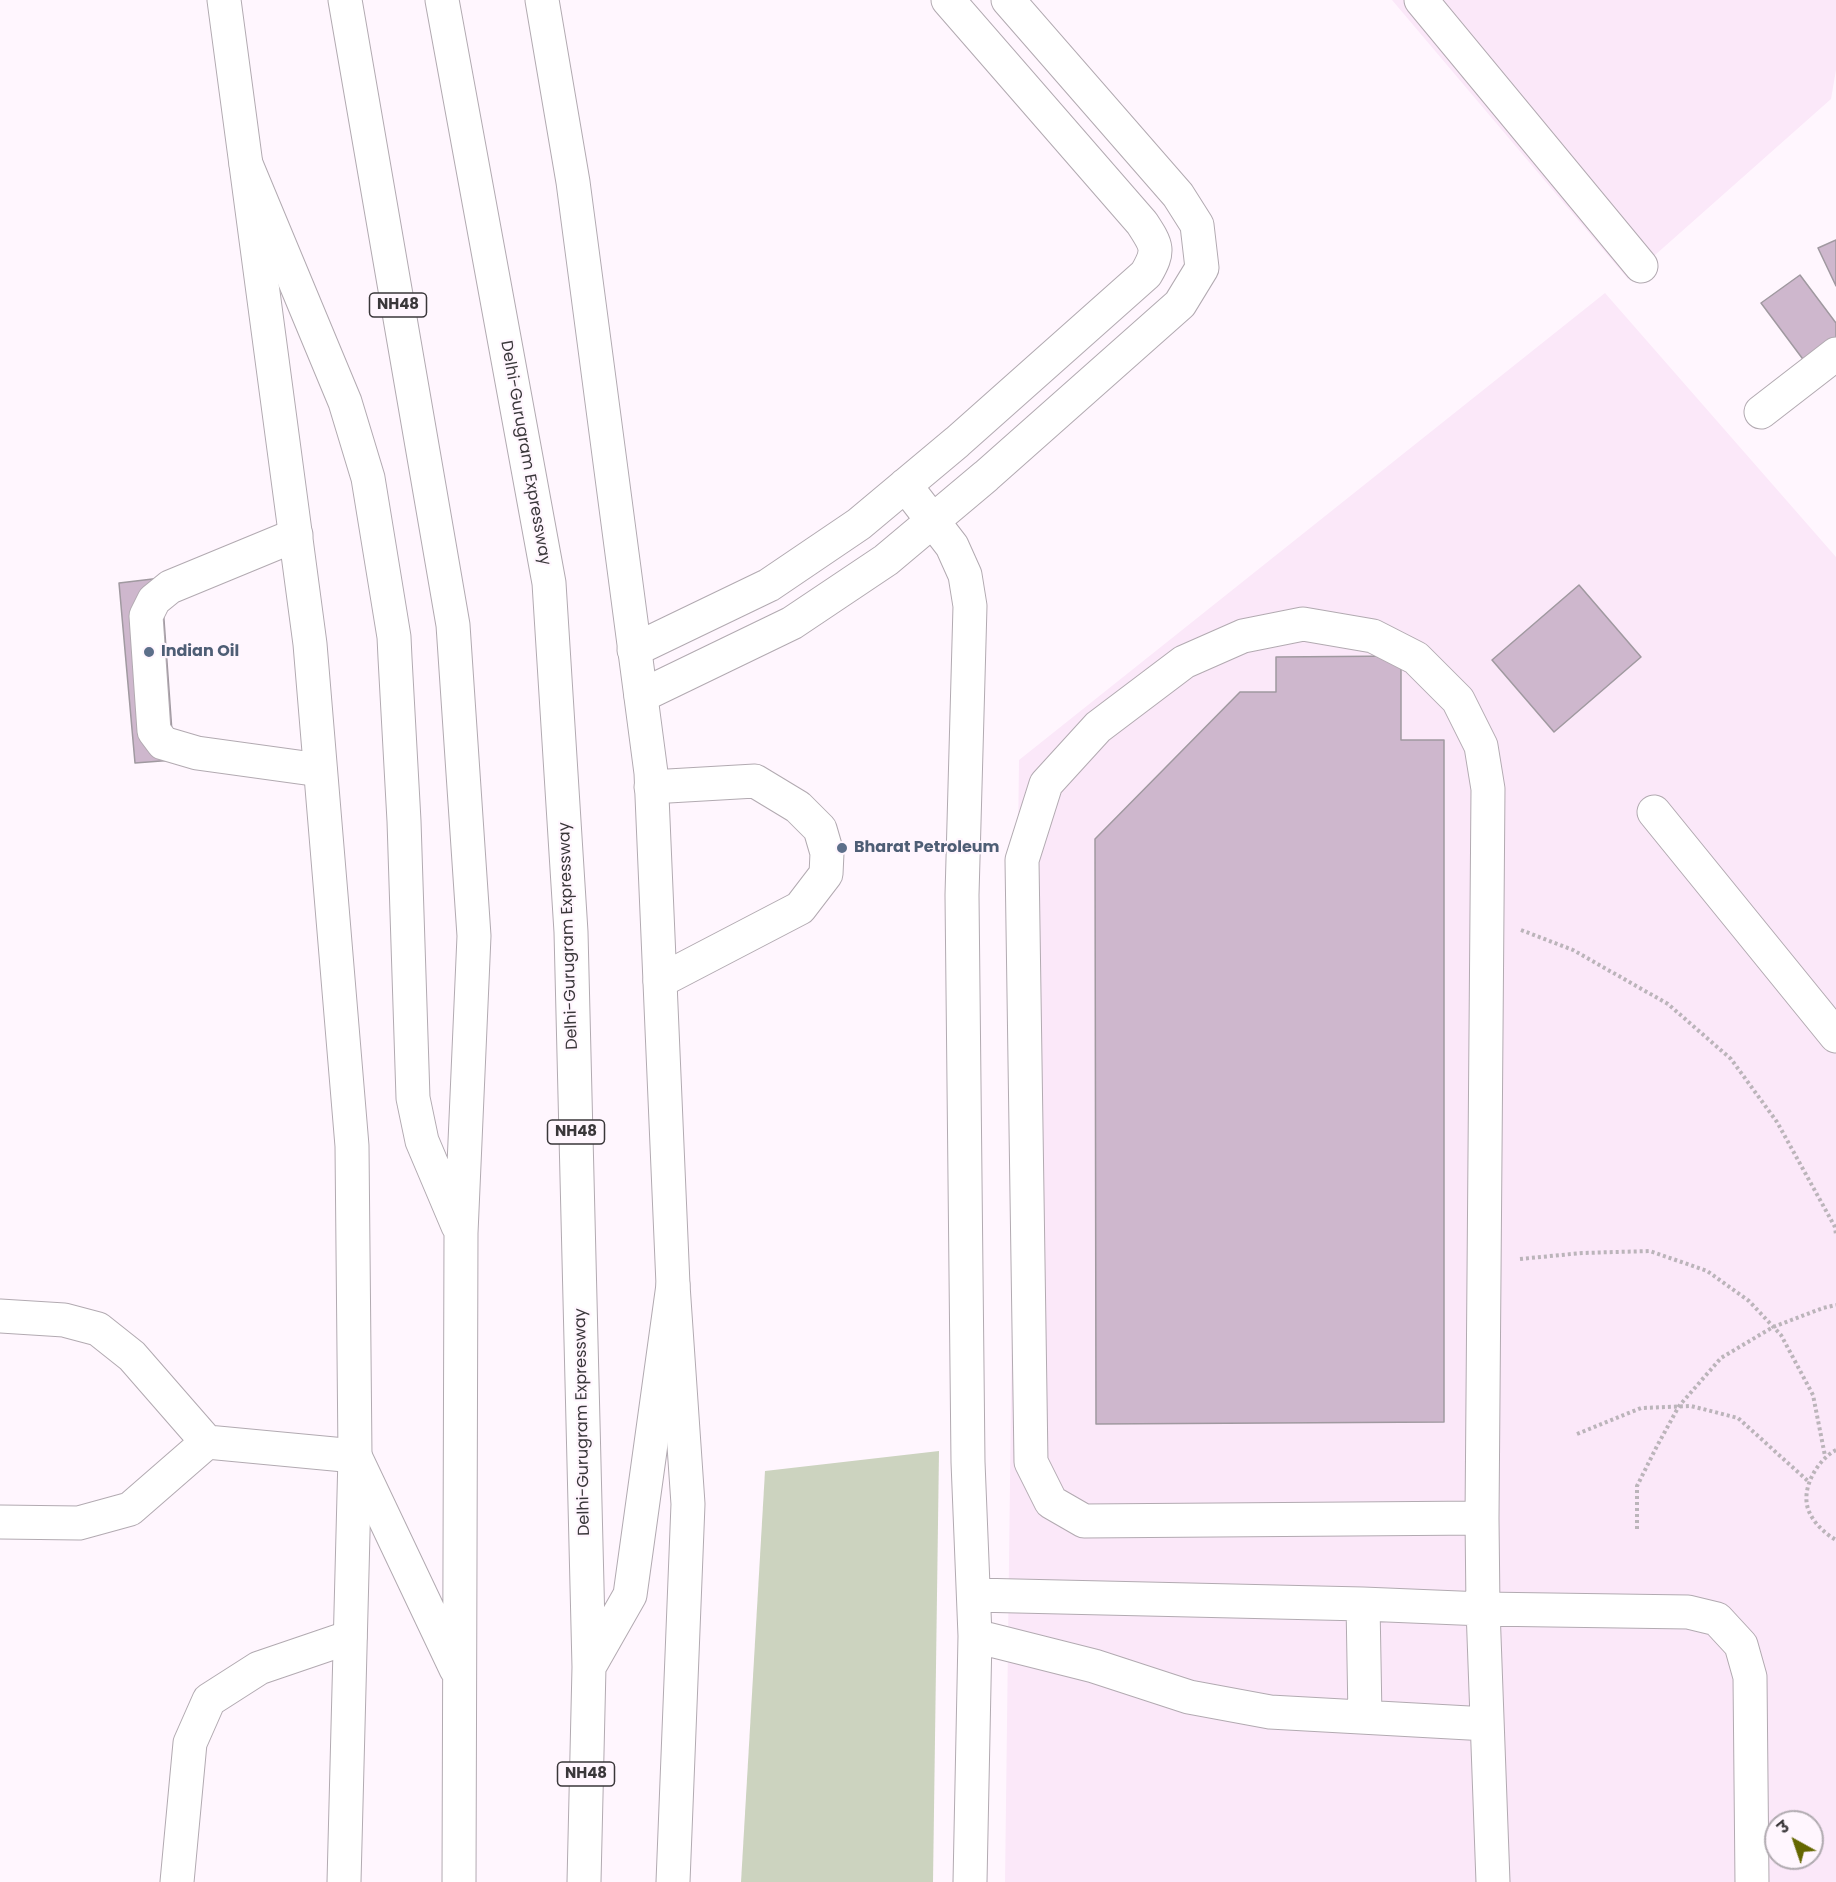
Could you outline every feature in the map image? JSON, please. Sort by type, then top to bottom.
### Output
[{"type":"main road","points":[[224,0],[310,644],[352,1146],[355,1456],[344,1882]]},
{"type":"main road","name":"NH48","points":[[345,0],[453,625],[474,936],[461,1233],[459,1882]]},
{"type":"main road","name":"Delhi-Gurugram Expressway","points":[[442,0],[549,582],[571,932],[589,1667],[584,1882]]},
{"type":"main road","points":[[542,0],[573,182],[651,787],[673,1285],[688,1504],[673,1882]]},
{"type":"main road","points":[[634,650],[769,585],[859,524],[1146,274],[1155,258],[1154,241],[1142,223],[948,0]]},
{"type":"main road","points":[[640,696],[792,624],[886,560],[986,476],[1180,304],[1202,268],[1197,225],[1178,195],[1008,0]]},
{"type":"main road","points":[[1421,0],[1641,266]]},
{"type":"main road","points":[[246,164],[345,402],[368,478],[394,637],[404,821],[413,1098],[416,1122],[422,1141],[461,1233]]},
{"type":"main road","points":[[1761,412],[1836,354]]},
{"type":"main road","points":[[905,485],[952,546],[965,575],[970,606],[962,907],[968,1462],[975,1636],[970,1882]]},
{"type":"main road","points":[[296,535],[170,587],[154,600],[146,616],[154,731],[163,743],[197,753],[321,770]]},
{"type":"main road","points":[[1482,1518],[1083,1521],[1050,1502],[1031,1462],[1022,860],[1046,784],[1098,727],[1184,662],[1243,636],[1303,624],[1373,636],[1416,658],[1458,700],[1481,746],[1488,789],[1482,1518],[1492,1882]]},
{"type":"main road","points":[[651,787],[754,781],[798,807],[820,830],[827,853],[826,874],[800,908],[660,981]]},
{"type":"main road","points":[[1654,812],[1836,1036]]},
{"type":"main road","points":[[589,1667],[630,1596],[673,1285]]},
{"type":"main road","points":[[0,1316],[64,1320],[98,1329],[132,1356],[207,1442],[355,1456]]},
{"type":"main road","points":[[0,1522],[79,1523],[130,1509],[207,1442]]},
{"type":"main road","points":[[355,1456],[460,1676]]},
{"type":"main road","points":[[974,1595],[1483,1609],[1688,1612],[1717,1619],[1741,1645],[1750,1677],[1752,1882]]},
{"type":"main road","points":[[1363,1604],[1365,1717]]},
{"type":"main road","points":[[975,1636],[1094,1666],[1189,1696],[1270,1712],[1487,1724]]},
{"type":"main road","points":[[177,1882],[190,1743],[210,1700],[259,1668],[350,1637]]},
{"type":"path","points":[[1487,917],[1573,950],[1668,1004],[1731,1059],[1777,1122],[1835,1227],[1836,1235]]},
{"type":"path","points":[[1485,1261],[1582,1253],[1650,1251],[1707,1270],[1749,1301],[1781,1335],[1813,1395],[1825,1456]]},
{"type":"path","points":[[1637,1529],[1637,1486],[1679,1406],[1721,1358],[1773,1327],[1836,1305]]},
{"type":"path","points":[[1577,1434],[1641,1408],[1691,1406],[1738,1418],[1809,1482]]},
{"type":"path","points":[[1836,1450],[1825,1456],[1809,1482],[1807,1505],[1824,1533],[1836,1540]]},
{"type":"shaded area","points":[[1392,0],[1836,0],[1836,70],[1831,99],[1628,279]]},
{"type":"shaded area","points":[[1605,293],[1836,557],[1836,1882],[1005,1882],[1019,760]]},
{"type":"green space","points":[[939,1451],[933,1882],[741,1882],[765,1471]]},
{"type":"building","points":[[1836,240],[1836,286],[1818,248]]},
{"type":"building","points":[[1800,275],[1836,323],[1836,345],[1808,366],[1761,303]]},
{"type":"building","points":[[161,578],[174,760],[135,763],[119,583]]},
{"type":"building","points":[[1579,585],[1641,657],[1554,732],[1492,660]]},
{"type":"building","points":[[1401,656],[1401,740],[1444,740],[1444,1422],[1096,1424],[1095,839],[1240,692],[1276,692],[1276,657]]},
{"type":"place","name":"Indian Oil","points":[[149,652]]},
{"type":"place","name":"Bharat Petroleum","points":[[842,848]]}]
